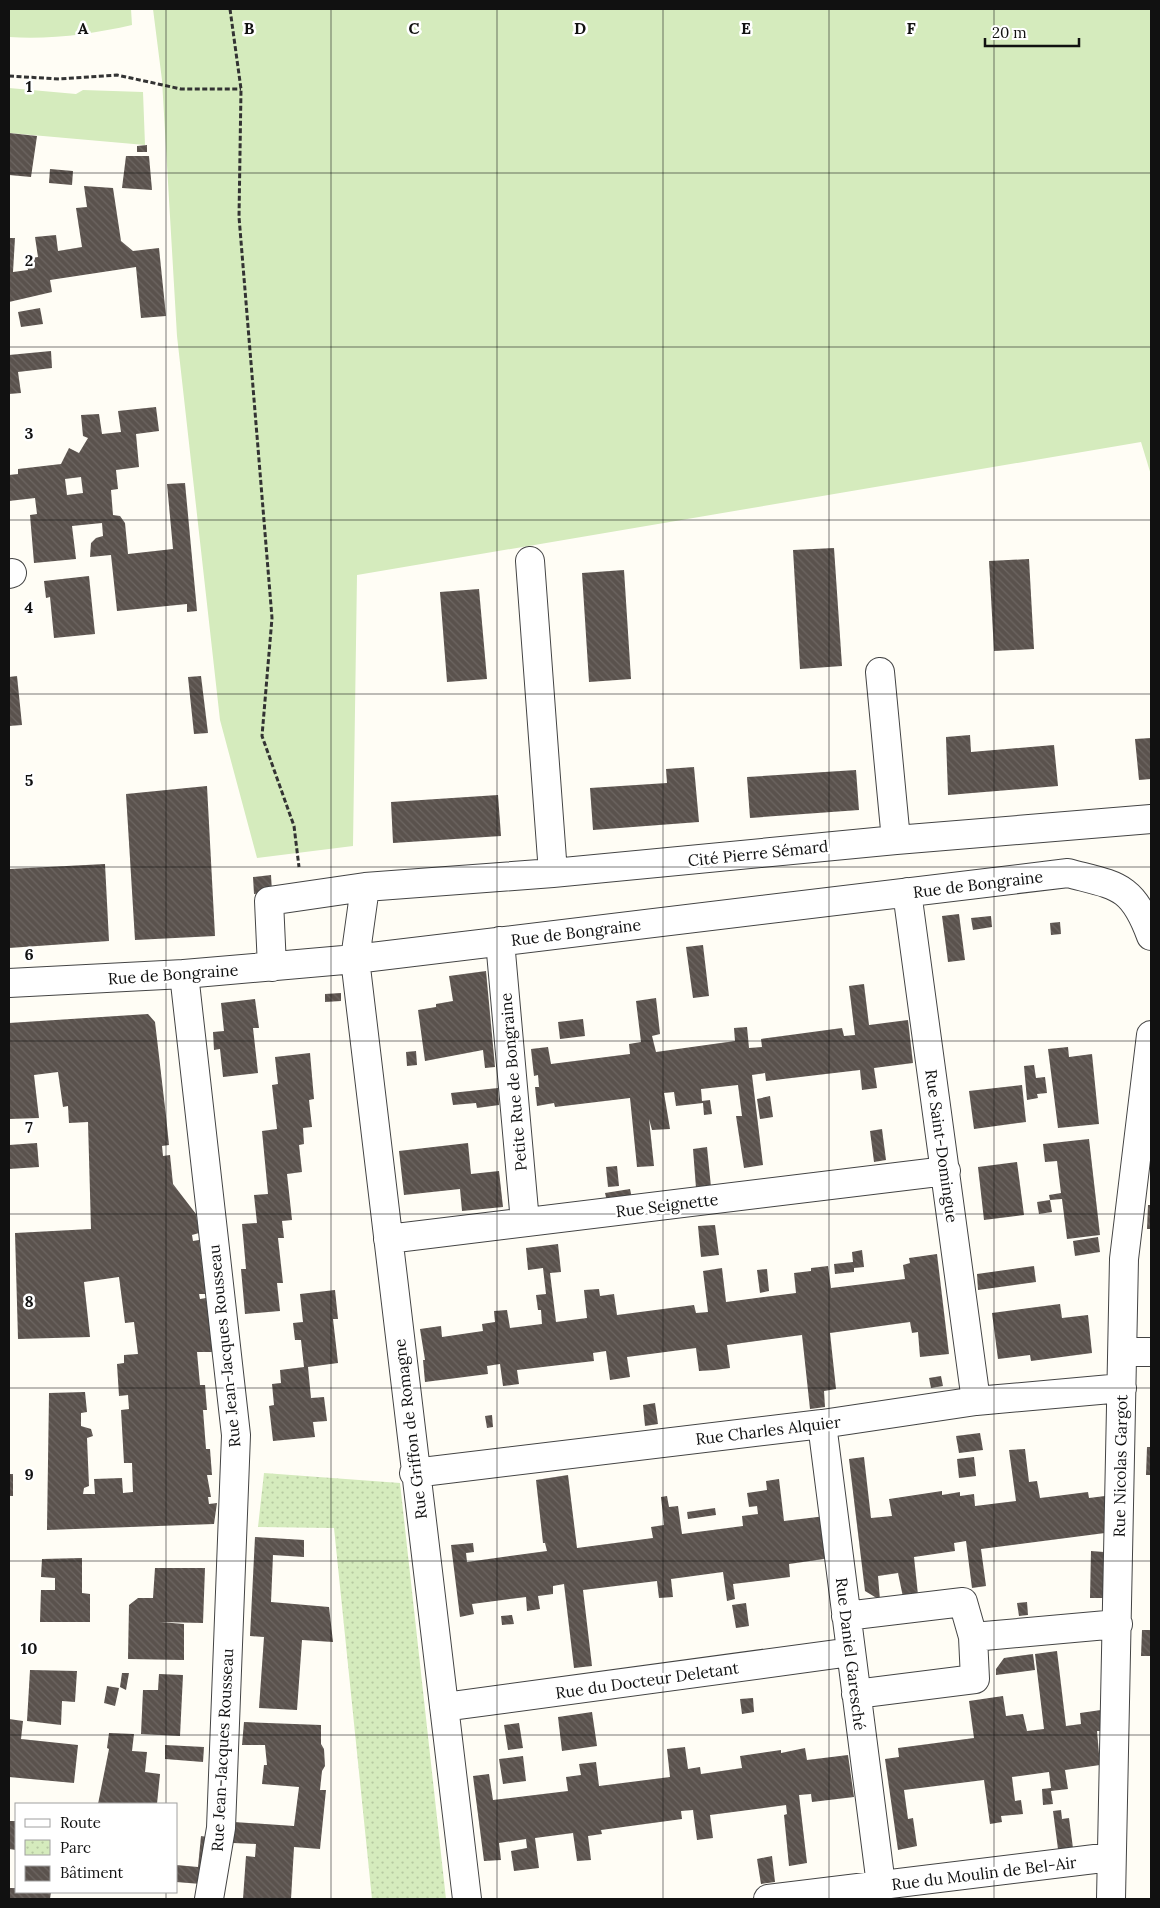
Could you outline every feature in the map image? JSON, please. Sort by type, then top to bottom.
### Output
[{"type":"street","points":[[530,561],[553,873]]},
{"type":"street","points":[[880,672],[896,840]]},
{"type":"street","name":"Cité Pierre Sémard","points":[[272,967],[269,901],[364,888],[553,873],[896,840],[1151,819]]},
{"type":"street","name":"Rue de Bongraine","points":[[9,984],[184,974],[355,959],[1068,873],[1117,886],[1143,900]]},
{"type":"street","name":"Rue Griffon de Romagne","points":[[364,888],[355,959],[414,1473],[467,1899]]},
{"type":"street","name":"Rue Saint-Domingue","points":[[908,892],[976,1401]]},
{"type":"street","points":[[1143,900],[1151,936]]},
{"type":"street","name":"Petite Rue de Bongraine","points":[[500,942],[526,1222]]},
{"type":"street","name":"Rue Jean-Jacques Rousseau","points":[[184,974],[236,1435],[221,1828],[209,1899]]},
{"type":"street","name":"Rue Nicolas Gargot","points":[[1111,1899],[1110,1858],[1118,1624],[1124,1259],[1151,1035]]},
{"type":"street","name":"Rue Seignette","points":[[388,1239],[946,1171]]},
{"type":"street","points":[[1122,1352],[1151,1352]]},
{"type":"street","name":"Rue Charles Alquier","points":[[414,1473],[822,1424],[976,1401],[1122,1388]]},
{"type":"street","name":"Rue Daniel Garesché","points":[[822,1424],[881,1885]]},
{"type":"street","points":[[846,1616],[964,1602],[973,1637],[975,1679],[856,1694]]},
{"type":"street","points":[[973,1637],[1118,1624]]},
{"type":"street","name":"Rue du Docteur Deletant","points":[[444,1707],[850,1652]]},
{"type":"street","name":"Rue du Moulin de Bel-Air","points":[[768,1899],[1110,1858]]},
{"type":"path","points":[[230,9],[241,90],[239,217],[272,618],[262,736],[294,826],[303,897]]},
{"type":"path","points":[[9,76],[59,79],[117,75],[181,89],[241,90]]},
{"type":"green space","points":[[9,9],[131,9],[132,25],[71,36],[9,37]]},
{"type":"green space","points":[[153,9],[1151,9],[1151,475],[1141,442],[357,575],[353,846],[257,858],[220,720],[177,336],[162,80]]},
{"type":"green space","points":[[9,88],[76,94],[83,90],[143,92],[145,145],[9,133]]},
{"type":"green space","points":[[264,1473],[400,1483],[446,1899],[372,1899],[334,1528],[258,1527]]},
{"type":"building","points":[[9,133],[37,136],[31,177],[9,175]]},
{"type":"building","points":[[147,145],[147,152],[137,152],[137,146]]},
{"type":"building","points":[[126,156],[149,156],[152,190],[122,188]]},
{"type":"building","points":[[50,169],[73,171],[72,185],[49,183]]},
{"type":"building","points":[[84,186],[113,188],[121,241],[133,251],[159,248],[166,316],[141,318],[136,267],[50,280],[52,292],[9,302],[9,238],[15,238],[13,272],[28,270],[26,259],[38,257],[35,237],[56,235],[58,251],[82,247],[76,208],[87,207]]},
{"type":"building","points":[[40,308],[43,324],[21,327],[18,312]]},
{"type":"building","points":[[51,351],[52,368],[18,372],[21,393],[9,394],[9,355]]},
{"type":"building","points":[[156,407],[159,431],[136,434],[139,467],[116,470],[118,489],[111,490],[113,515],[120,516],[125,523],[128,554],[173,549],[167,484],[185,483],[197,611],[187,612],[187,604],[117,611],[111,555],[90,557],[91,543],[96,538],[103,536],[102,523],[72,526],[76,559],[34,563],[30,515],[37,514],[35,498],[9,501],[9,475],[18,474],[18,469],[61,464],[69,448],[79,453],[88,438],[83,436],[81,415],[99,414],[102,434],[121,432],[118,411]],"holes":[[[81,477],[83,493],[67,495],[65,479]]]},
{"type":"building","points":[[834,548],[842,666],[800,669],[793,550]]},
{"type":"building","points":[[1029,559],[1034,649],[994,651],[989,561]]},
{"type":"building","points":[[624,570],[631,679],[589,682],[582,573]]},
{"type":"building","points":[[89,576],[95,634],[54,638],[50,597],[46,598],[44,581]]},
{"type":"building","points":[[479,589],[487,679],[447,682],[440,592]]},
{"type":"building","points":[[17,676],[22,725],[9,726],[9,677]]},
{"type":"building","points":[[201,676],[208,733],[194,734],[188,677]]},
{"type":"building","points":[[970,735],[971,752],[1054,745],[1058,786],[948,795],[946,737]]},
{"type":"building","points":[[1151,738],[1151,779],[1139,780],[1135,739]]},
{"type":"building","points":[[694,767],[699,822],[593,830],[590,788],[667,783],[666,769]]},
{"type":"building","points":[[856,770],[859,810],[750,818],[747,777]]},
{"type":"building","points":[[207,786],[215,936],[135,940],[126,794]]},
{"type":"building","points":[[498,795],[501,836],[393,843],[391,802]]},
{"type":"building","points":[[105,864],[109,941],[9,948],[9,869]]},
{"type":"building","points":[[271,875],[272,892],[254,894],[253,877]]},
{"type":"building","points":[[959,914],[965,960],[948,962],[942,916]]},
{"type":"building","points":[[991,916],[992,927],[973,930],[971,918]]},
{"type":"building","points":[[1060,922],[1061,934],[1051,935],[1050,923]]},
{"type":"building","points":[[703,945],[709,996],[693,998],[686,947]]},
{"type":"building","points":[[486,971],[495,1067],[485,1068],[483,1050],[425,1061],[418,1010],[436,1007],[436,1004],[453,1001],[449,976]]},
{"type":"building","points":[[864,984],[869,1025],[908,1020],[913,1063],[874,1068],[877,1088],[862,1090],[860,1070],[766,1081],[765,1073],[752,1075],[763,1165],[744,1168],[736,1116],[742,1116],[738,1085],[701,1089],[702,1101],[710,1100],[712,1114],[704,1115],[703,1103],[676,1106],[674,1092],[664,1093],[670,1129],[652,1130],[649,1119],[654,1166],[637,1167],[630,1098],[555,1107],[554,1103],[537,1106],[535,1087],[539,1087],[538,1075],[534,1076],[531,1049],[548,1047],[551,1064],[630,1054],[629,1044],[641,1042],[636,1001],[656,998],[660,1034],[652,1036],[656,1052],[735,1041],[734,1028],[747,1027],[749,1048],[762,1047],[761,1039],[842,1028],[844,1036],[855,1035],[849,986]]},
{"type":"building","points":[[341,993],[341,1001],[325,1002],[325,994]]},
{"type":"building","points":[[255,999],[259,1028],[253,1028],[258,1073],[223,1077],[220,1049],[214,1050],[213,1032],[224,1031],[221,1003]]},
{"type":"building","points":[[148,1014],[155,1022],[166,1116],[169,1145],[162,1146],[163,1156],[170,1155],[173,1184],[196,1214],[199,1233],[192,1235],[193,1241],[199,1240],[206,1294],[199,1294],[200,1299],[206,1298],[213,1352],[197,1352],[200,1385],[205,1385],[207,1410],[203,1410],[206,1449],[210,1449],[212,1475],[207,1475],[211,1497],[208,1497],[209,1504],[217,1503],[214,1524],[47,1530],[49,1393],[85,1392],[87,1412],[81,1413],[81,1426],[91,1429],[93,1436],[87,1438],[89,1486],[84,1488],[83,1494],[95,1494],[94,1479],[122,1478],[123,1493],[133,1492],[132,1463],[124,1463],[121,1410],[129,1409],[128,1395],[119,1396],[117,1364],[124,1363],[124,1355],[138,1354],[134,1322],[125,1323],[119,1277],[84,1282],[90,1337],[18,1339],[15,1233],[91,1229],[88,1122],[69,1123],[68,1106],[63,1107],[58,1072],[34,1075],[39,1118],[9,1119],[9,1023]]},
{"type":"building","points":[[583,1019],[585,1036],[560,1039],[558,1022]]},
{"type":"building","points":[[1068,1047],[1069,1057],[1092,1054],[1099,1124],[1058,1128],[1048,1049]]},
{"type":"building","points":[[416,1051],[417,1065],[407,1066],[406,1052]]},
{"type":"building","points":[[310,1053],[314,1099],[309,1100],[312,1127],[303,1128],[304,1144],[299,1145],[302,1172],[287,1174],[292,1220],[282,1221],[284,1238],[278,1238],[283,1283],[277,1283],[280,1311],[245,1314],[241,1269],[246,1269],[242,1224],[257,1223],[254,1195],[268,1194],[262,1131],[277,1129],[272,1085],[278,1084],[275,1057]]},
{"type":"building","points":[[1034,1065],[1036,1078],[1045,1077],[1047,1093],[1037,1094],[1038,1098],[1027,1100],[1024,1066]]},
{"type":"building","points":[[1022,1085],[1026,1122],[974,1129],[969,1091]]},
{"type":"building","points":[[498,1088],[499,1105],[477,1108],[476,1103],[453,1105],[451,1093]]},
{"type":"building","points":[[770,1096],[773,1117],[760,1119],[757,1099]]},
{"type":"building","points":[[882,1129],[886,1160],[874,1162],[870,1131]]},
{"type":"building","points":[[1089,1139],[1100,1235],[1067,1239],[1062,1199],[1050,1200],[1049,1195],[1061,1193],[1057,1161],[1045,1162],[1043,1144]]},
{"type":"building","points":[[37,1143],[39,1167],[9,1169],[9,1145]]},
{"type":"building","points":[[468,1143],[471,1174],[499,1171],[503,1207],[462,1211],[460,1189],[404,1195],[399,1151]]},
{"type":"building","points":[[707,1147],[711,1187],[696,1188],[693,1149]]},
{"type":"building","points":[[1017,1162],[1024,1215],[984,1220],[978,1167]]},
{"type":"building","points":[[617,1166],[619,1186],[608,1187],[606,1167]]},
{"type":"building","points":[[630,1189],[632,1198],[607,1201],[605,1193]]},
{"type":"building","points":[[1050,1200],[1052,1212],[1039,1214],[1037,1202]]},
{"type":"building","points":[[1148,1205],[1151,1205],[1151,1229],[1147,1229]]},
{"type":"building","points":[[715,1225],[719,1255],[701,1257],[698,1226]]},
{"type":"building","points":[[1098,1237],[1100,1252],[1075,1256],[1073,1241]]},
{"type":"building","points":[[558,1244],[561,1272],[550,1273],[556,1322],[587,1318],[584,1290],[599,1289],[600,1296],[614,1294],[617,1315],[694,1305],[696,1313],[708,1312],[703,1271],[722,1268],[726,1302],[796,1293],[794,1273],[811,1271],[811,1268],[828,1266],[831,1288],[905,1279],[903,1265],[910,1263],[909,1258],[937,1254],[949,1354],[920,1357],[918,1332],[912,1333],[910,1322],[830,1333],[836,1389],[824,1391],[825,1407],[810,1409],[802,1335],[727,1345],[730,1368],[715,1370],[699,1371],[696,1348],[627,1357],[630,1377],[610,1380],[606,1351],[593,1353],[594,1361],[517,1370],[519,1384],[503,1386],[500,1364],[487,1366],[488,1374],[425,1382],[423,1360],[425,1360],[420,1329],[441,1326],[442,1337],[483,1331],[482,1324],[495,1322],[494,1311],[507,1310],[510,1328],[542,1324],[541,1310],[538,1310],[536,1295],[546,1294],[543,1268],[528,1270],[526,1248]]},
{"type":"building","points":[[862,1250],[864,1267],[854,1268],[854,1272],[835,1274],[834,1264],[853,1262],[852,1252]]},
{"type":"building","points":[[1034,1266],[1036,1282],[978,1290],[977,1274]]},
{"type":"building","points":[[767,1269],[769,1291],[760,1293],[757,1270]]},
{"type":"building","points":[[335,1290],[338,1319],[333,1319],[338,1363],[308,1367],[311,1398],[324,1397],[327,1421],[313,1422],[315,1437],[273,1441],[269,1406],[274,1405],[272,1384],[281,1383],[280,1370],[304,1367],[301,1340],[295,1340],[293,1323],[303,1322],[300,1294]]},
{"type":"building","points":[[1060,1304],[1062,1318],[1088,1315],[1092,1353],[1031,1361],[1030,1355],[998,1359],[992,1313]]},
{"type":"building","points":[[941,1376],[943,1386],[931,1388],[929,1378]]},
{"type":"building","points":[[655,1403],[658,1424],[645,1426],[643,1405]]},
{"type":"building","points":[[492,1415],[493,1427],[487,1428],[485,1416]]},
{"type":"building","points":[[980,1433],[983,1450],[959,1453],[956,1436]]},
{"type":"building","points":[[1147,1447],[1151,1447],[1151,1475],[1146,1475]]},
{"type":"building","points":[[1025,1449],[1029,1482],[1037,1481],[1040,1498],[1088,1492],[1089,1498],[1105,1496],[1105,1533],[981,1549],[986,1586],[972,1588],[966,1541],[954,1543],[955,1551],[914,1557],[918,1595],[903,1597],[898,1573],[878,1576],[880,1600],[865,1591],[849,1459],[864,1457],[871,1518],[892,1516],[889,1499],[942,1491],[942,1495],[960,1492],[960,1496],[974,1494],[975,1506],[1016,1501],[1009,1450]]},
{"type":"building","points":[[974,1457],[976,1476],[959,1478],[957,1459]]},
{"type":"building","points":[[9,1474],[13,1474],[13,1496],[9,1496]]},
{"type":"building","points":[[568,1475],[577,1548],[653,1538],[651,1527],[664,1525],[661,1497],[667,1496],[669,1507],[678,1506],[682,1534],[743,1526],[742,1516],[758,1514],[757,1506],[749,1507],[747,1493],[767,1490],[766,1481],[779,1479],[784,1521],[826,1516],[831,1558],[789,1564],[790,1577],[733,1584],[735,1599],[727,1601],[723,1572],[671,1579],[673,1597],[659,1598],[657,1581],[583,1590],[592,1666],[574,1668],[564,1584],[553,1586],[553,1594],[538,1596],[540,1609],[527,1611],[526,1597],[472,1604],[474,1614],[460,1617],[451,1545],[473,1543],[474,1552],[466,1553],[467,1562],[547,1551],[545,1543],[543,1543],[536,1480]]},
{"type":"building","points":[[715,1508],[716,1515],[688,1519],[687,1512]]},
{"type":"building","points":[[255,1537],[304,1540],[304,1557],[273,1555],[271,1602],[329,1607],[333,1642],[302,1640],[297,1710],[259,1708],[264,1637],[250,1636]]},
{"type":"building","points":[[1091,1551],[1104,1552],[1103,1598],[1090,1598]]},
{"type":"building","points":[[82,1558],[82,1593],[90,1594],[90,1622],[40,1622],[41,1590],[55,1590],[55,1578],[41,1577],[42,1559]]},
{"type":"building","points":[[155,1568],[205,1568],[203,1623],[160,1622],[184,1624],[184,1660],[128,1659],[129,1605],[138,1598],[153,1598]]},
{"type":"building","points":[[1027,1602],[1028,1615],[1019,1616],[1017,1603]]},
{"type":"building","points":[[746,1603],[749,1626],[736,1628],[732,1605]]},
{"type":"building","points":[[512,1615],[514,1624],[502,1625],[501,1616]]},
{"type":"building","points":[[1142,1630],[1151,1630],[1151,1656],[1141,1656]]},
{"type":"building","points":[[1057,1651],[1066,1726],[1081,1724],[1080,1713],[1101,1710],[1100,1731],[1097,1731],[1100,1765],[1065,1770],[1068,1789],[1051,1791],[1053,1804],[1043,1805],[1042,1789],[1051,1788],[1049,1772],[1012,1777],[1015,1801],[1021,1800],[1023,1814],[1001,1816],[1002,1822],[990,1824],[984,1780],[904,1790],[908,1819],[913,1818],[917,1846],[898,1850],[885,1759],[899,1757],[898,1748],[974,1738],[969,1701],[1003,1696],[1006,1716],[1023,1714],[1027,1731],[1044,1729],[1035,1654]]},
{"type":"building","points":[[1033,1654],[1035,1670],[996,1675],[996,1669],[1004,1658]]},
{"type":"building","points":[[30,1670],[77,1671],[75,1702],[62,1701],[61,1725],[27,1721]]},
{"type":"building","points":[[122,1673],[129,1673],[126,1690],[120,1687]]},
{"type":"building","points":[[159,1674],[183,1675],[180,1736],[141,1734],[143,1690],[158,1690]]},
{"type":"building","points":[[107,1686],[119,1688],[115,1706],[104,1703]]},
{"type":"building","points":[[753,1698],[754,1712],[742,1714],[740,1699]]},
{"type":"building","points":[[592,1712],[597,1746],[562,1751],[558,1717]]},
{"type":"building","points":[[9,1719],[23,1721],[21,1739],[78,1745],[74,1783],[9,1777]]},
{"type":"building","points":[[244,1722],[321,1725],[321,1744],[324,1749],[325,1766],[322,1771],[320,1790],[326,1790],[320,1849],[294,1847],[291,1899],[243,1899],[246,1856],[255,1857],[256,1844],[233,1843],[234,1822],[294,1826],[299,1787],[262,1784],[264,1765],[267,1765],[265,1745],[242,1745]]},
{"type":"building","points":[[519,1723],[523,1748],[508,1750],[504,1725]]},
{"type":"building","points":[[109,1733],[134,1734],[132,1751],[147,1752],[145,1772],[160,1774],[157,1803],[98,1803],[109,1749],[107,1748]]},
{"type":"building","points":[[165,1745],[204,1747],[203,1762],[165,1759]]},
{"type":"building","points":[[685,1747],[688,1769],[700,1767],[701,1774],[742,1768],[740,1756],[781,1750],[781,1753],[805,1748],[807,1760],[848,1755],[854,1797],[812,1802],[811,1794],[799,1795],[807,1863],[789,1866],[784,1815],[787,1814],[786,1805],[710,1815],[713,1838],[697,1840],[693,1810],[681,1811],[682,1819],[601,1830],[602,1834],[588,1836],[591,1860],[577,1861],[573,1833],[535,1838],[539,1868],[514,1871],[511,1851],[527,1848],[526,1839],[499,1843],[501,1860],[484,1861],[473,1776],[489,1774],[493,1800],[568,1791],[566,1777],[581,1775],[579,1764],[596,1762],[599,1786],[670,1777],[667,1749]]},
{"type":"building","points":[[523,1756],[526,1781],[503,1784],[499,1759]]},
{"type":"building","points":[[1061,1810],[1062,1819],[1069,1818],[1073,1848],[1058,1849],[1053,1811]]},
{"type":"building","points":[[9,1821],[15,1821],[15,1850],[9,1849]]},
{"type":"building","points":[[201,1836],[207,1837],[201,1884],[178,1882],[178,1865],[198,1867]]},
{"type":"building","points":[[772,1856],[775,1882],[761,1884],[757,1859]]},
{"type":"building","points":[[9,1888],[15,1888],[15,1893],[51,1893],[50,1899],[9,1899]]}]
